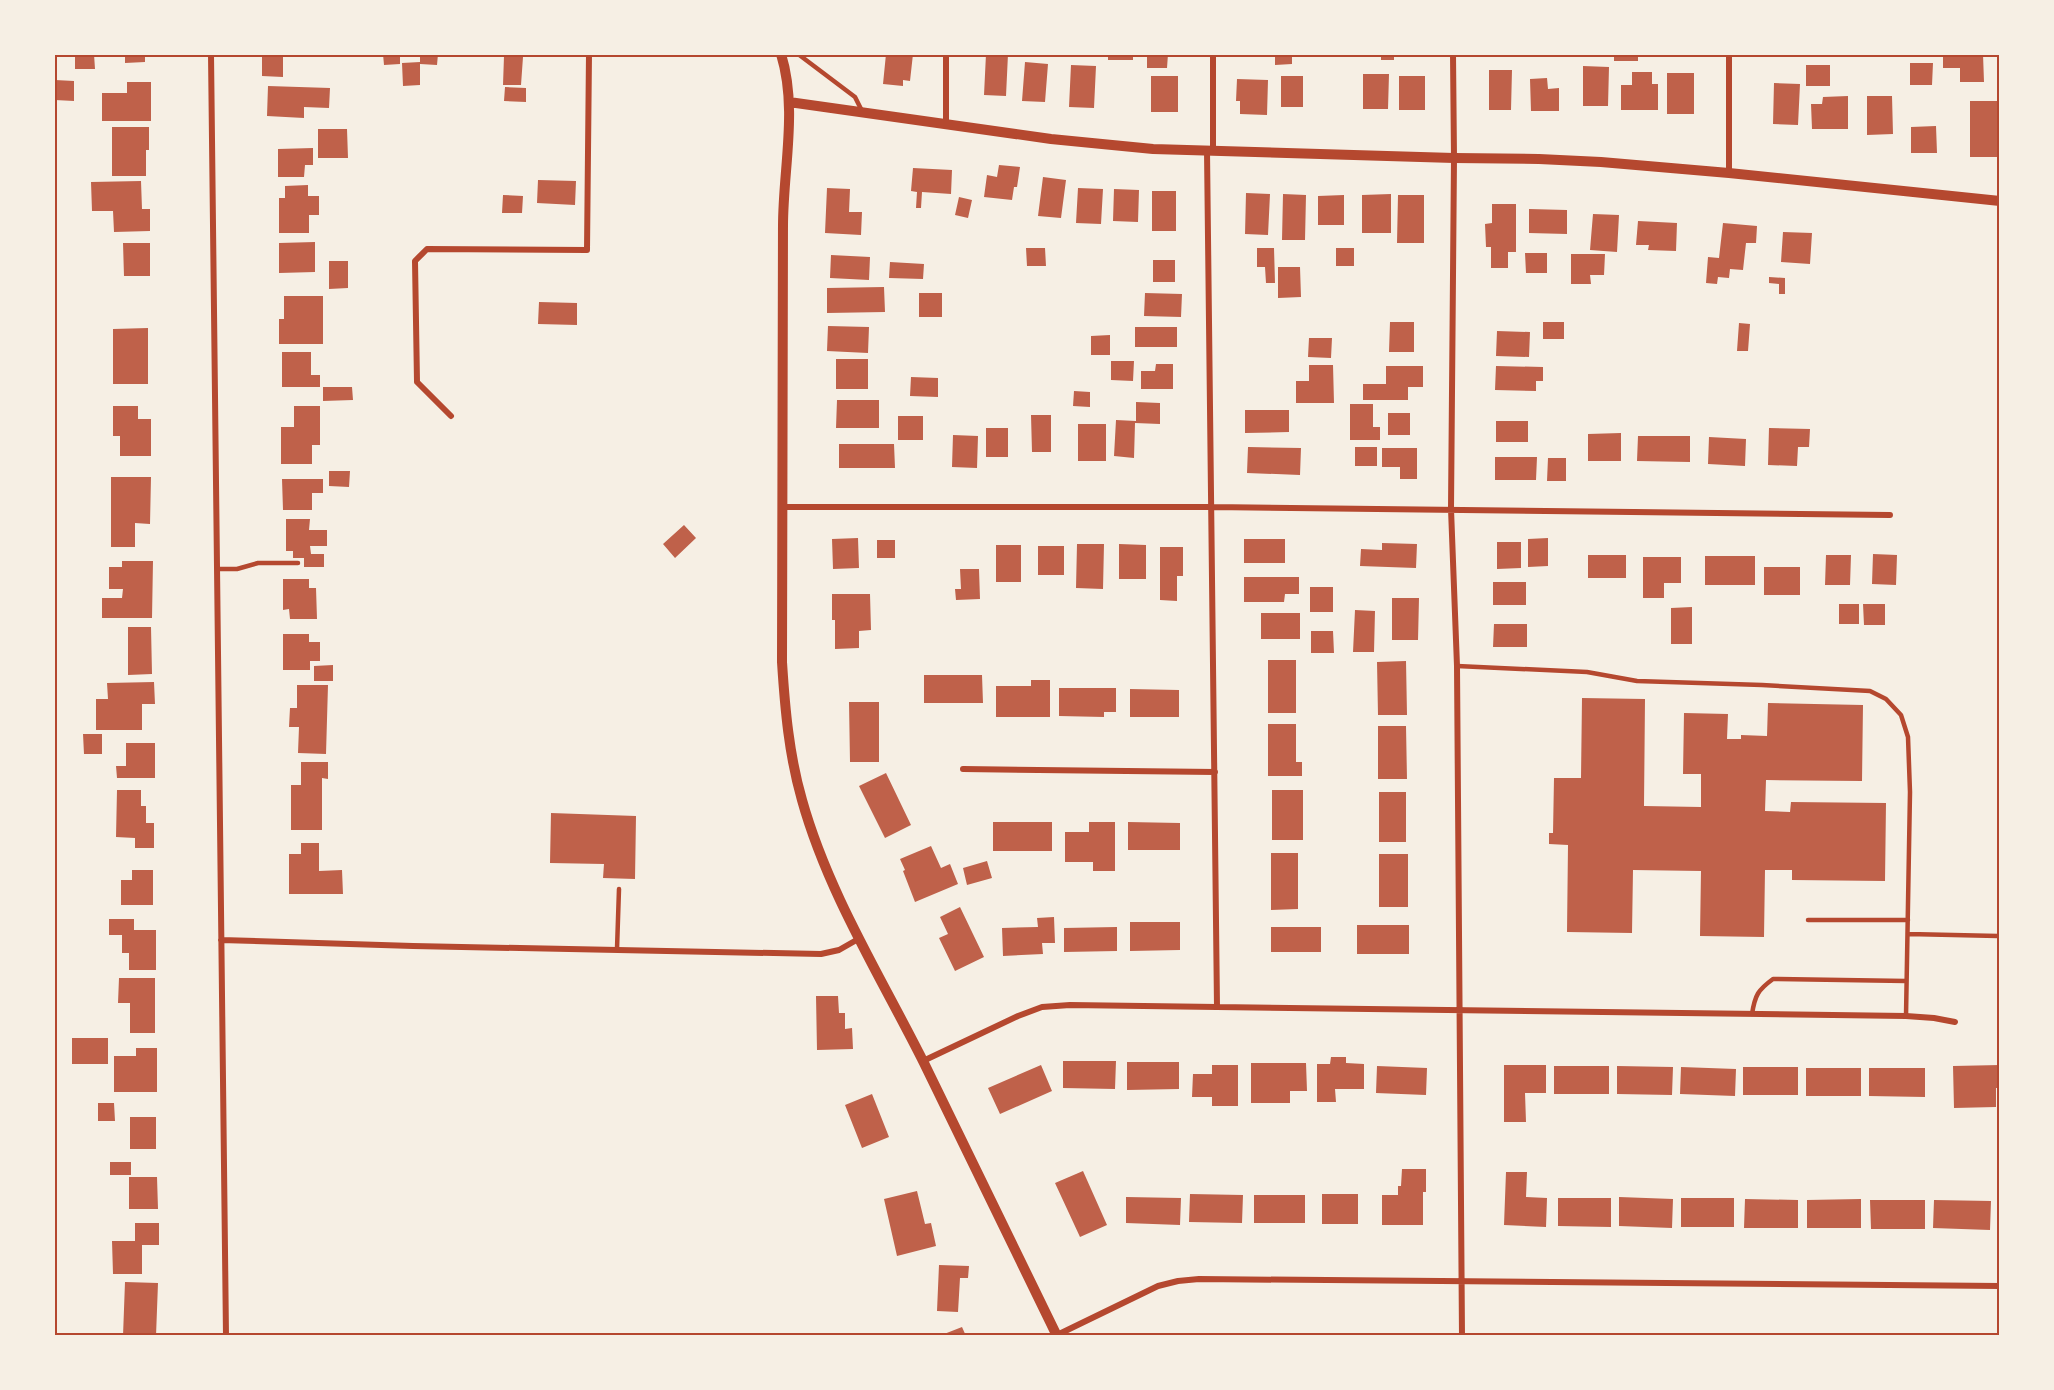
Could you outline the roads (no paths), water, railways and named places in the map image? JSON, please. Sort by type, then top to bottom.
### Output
[{"type":"street","points":[[211,54],[226,1336]]},
{"type":"street","points":[[451,416],[417,382],[415,261],[427,249],[587,250],[589,54]]},
{"type":"street","points":[[781,54],[789,102],[783,202],[782,662],[788,736],[795,772],[812,829],[831,878],[1057,1336],[1158,1286],[1199,1279],[2000,1286]]},
{"type":"street","points":[[946,54],[946,126]]},
{"type":"street","points":[[1213,54],[1210,151],[1217,1006]]},
{"type":"street","points":[[1453,54],[1451,509],[1457,666],[1462,1336]]},
{"type":"street","points":[[1729,54],[1729,173]]},
{"type":"street","points":[[789,102],[946,126],[1153,149],[1549,159],[1729,173],[2000,201]]},
{"type":"street","points":[[782,507],[1212,507],[1890,515]]},
{"type":"street","points":[[963,770],[1215,772]]},
{"type":"street","points":[[221,940],[822,954],[839,950],[860,938]]},
{"type":"street","points":[[923,1061],[1018,1016],[1042,1007],[1071,1005],[1906,1016],[1934,1017],[1955,1022]]},
{"type":"lane","points":[[798,54],[855,97],[863,113]]},
{"type":"lane","points":[[217,569],[237,569],[258,563],[298,563]]},
{"type":"lane","points":[[1457,666],[1587,672],[1637,681],[1870,691],[1886,699],[1901,715],[1908,737],[1910,792],[1906,1016]]},
{"type":"lane","points":[[617,949],[619,889]]},
{"type":"lane","points":[[1808,920],[1908,920]]},
{"type":"lane","points":[[1908,934],[1998,936]]},
{"type":"lane","points":[[1752,1014],[1754,1001],[1760,988],[1773,979],[1906,981]]}]
